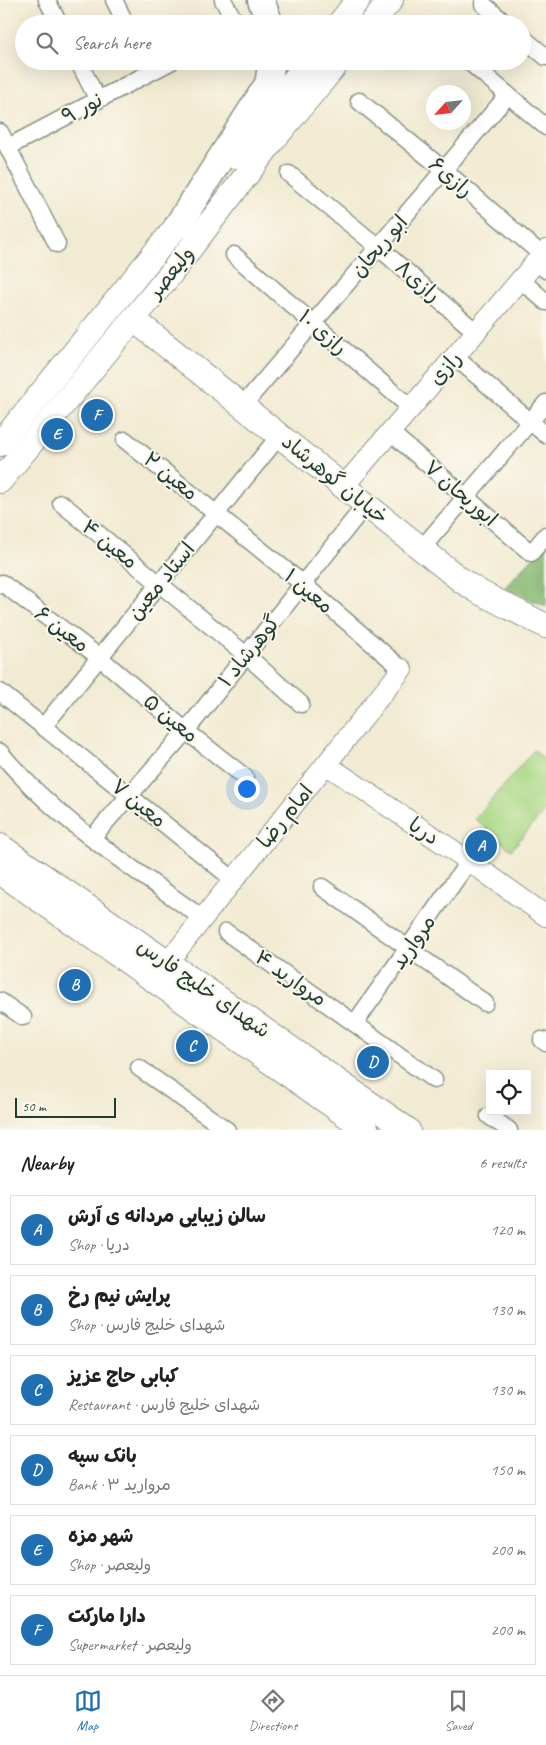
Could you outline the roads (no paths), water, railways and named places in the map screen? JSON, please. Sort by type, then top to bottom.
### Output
[{"type":"main road","points":[[261,0],[267,15]]},
{"type":"main road","points":[[346,15],[358,0]]},
{"type":"main road","points":[[378,15],[390,0]]},
{"type":"main road","points":[[178,225],[268,84],[270,70]]},
{"type":"main road","name":"ولیعصر","points":[[0,444],[302,70]]},
{"type":"main road","name":"ولیعصر","points":[[0,481],[133,319],[275,138],[332,70]]},
{"type":"main road","name":"خیابان گوهرشاد","points":[[133,319],[468,585],[546,626]]},
{"type":"main road","name":"شهدای خلیج فارس","points":[[0,846],[408,1130]]},
{"type":"main road","name":"شهدای خلیج فارس","points":[[0,872],[367,1130]]},
{"type":"street","points":[[47,0],[54,15]]},
{"type":"street","points":[[114,0],[122,15]]},
{"type":"street","points":[[223,0],[228,15]]},
{"type":"street","points":[[483,4],[496,15]]},
{"type":"street","points":[[531,44],[546,57]]},
{"type":"street","points":[[83,70],[98,100]]},
{"type":"street","name":"نور ۹","points":[[8,148],[98,100],[143,70]]},
{"type":"street","points":[[479,70],[546,127]]},
{"type":"street","name":"ابو ریحان","points":[[250,397],[508,95]]},
{"type":"street","name":"رازی۶","points":[[360,101],[444,170],[543,259]]},
{"type":"street","points":[[0,132],[57,244]]},
{"type":"street","name":"رازی۸","points":[[289,174],[378,247],[476,332]]},
{"type":"street","name":"رازی ۱۰","points":[[234,255],[411,408]]},
{"type":"street","name":"رازی","points":[[344,486],[521,280],[543,259]]},
{"type":"street","points":[[521,280],[546,302]]},
{"type":"street","points":[[455,357],[546,435]]},
{"type":"street","points":[[422,548],[546,403]]},
{"type":"street","name":"ابوریحان ۷","points":[[390,432],[531,553],[546,536]]},
{"type":"street","name":"استاد معین","points":[[43,727],[280,435]]},
{"type":"street","name":"معین ۲","points":[[126,440],[216,514]]},
{"type":"street","name":"معین ۴","points":[[61,503],[246,655],[301,704]]},
{"type":"street","name":"گوهرشاد ۱","points":[[92,838],[186,731],[366,504]]},
{"type":"street","name":"معین ۱","points":[[216,514],[303,584],[402,669]]},
{"type":"street","name":"معین ۶","points":[[1,584],[99,658]]},
{"type":"street","name":"معین ۵","points":[[99,658],[186,731],[245,776]]},
{"type":"street","name":"امام رضا","points":[[168,962],[402,669]]},
{"type":"street","name":"معین ۷","points":[[0,692],[234,880]]},
{"type":"street","points":[[0,752],[20,776],[92,838],[202,918]]},
{"type":"street","name":"دریا","points":[[326,765],[470,861],[546,916]]},
{"type":"street","name":"مروارید","points":[[355,1023],[470,861]]},
{"type":"street","points":[[322,887],[484,1003]]},
{"type":"street","name":"مروارید ۴","points":[[226,932],[434,1080]]},
{"type":"street","points":[[0,1001],[23,1017]]},
{"type":"street","points":[[139,1068],[227,1130]]},
{"type":"street","points":[[489,1116],[509,1130]]},
{"type":"place","name":"دارا مارکت","points":[[97,415]]},
{"type":"place","name":"شهر مزه","points":[[57,434]]},
{"type":"place","name":"سالن زیبایی مردانه ی آرش","points":[[481,846]]},
{"type":"place","name":"پرایش نیم رخ","points":[[75,985]]},
{"type":"place","name":"کبابی حاج عزیز","points":[[192,1046]]},
{"type":"place","name":"بانک سپه","points":[[373,1062]]}]
